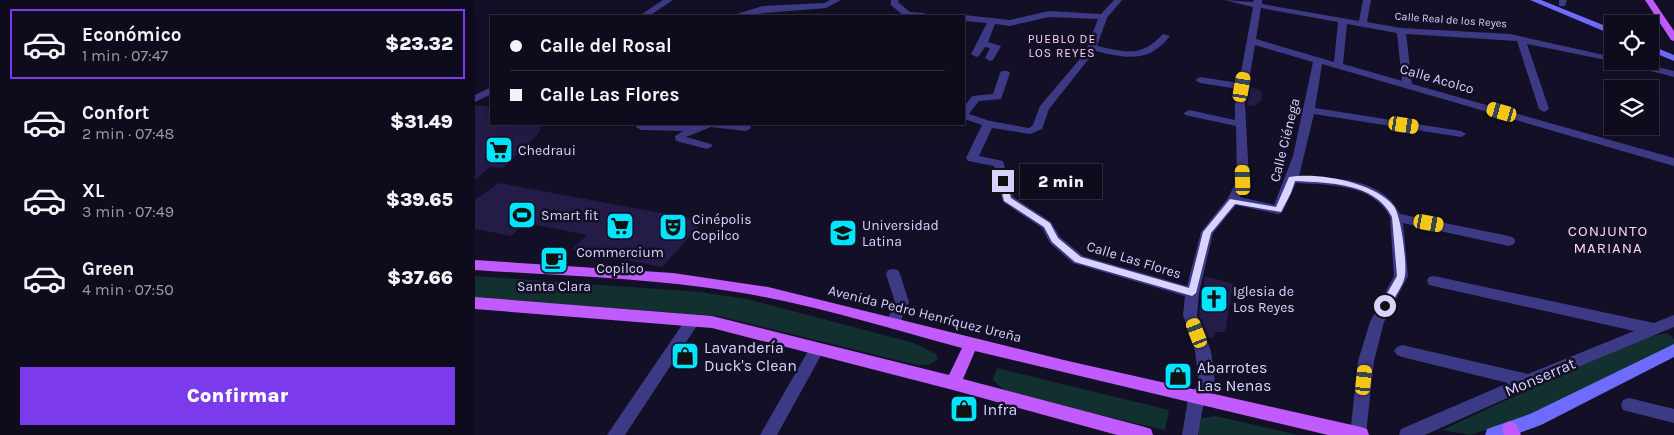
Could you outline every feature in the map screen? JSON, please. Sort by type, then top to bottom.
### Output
[{"type":"main road","points":[[1649,0],[1674,38]]},
{"type":"main road","name":"Avenida Pedro Henríquez Ureña","points":[[475,265],[701,282],[784,296],[971,344],[1359,435]]},
{"type":"main road","points":[[475,303],[712,322],[816,350],[953,383],[1145,435]]},
{"type":"main road","points":[[953,383],[971,344]]},
{"type":"street","points":[[645,15],[669,0]]},
{"type":"street","points":[[738,15],[763,9],[826,5],[837,0]]},
{"type":"street","points":[[895,0],[894,3],[909,15]]},
{"type":"street","points":[[965,115],[988,124],[1030,131],[1038,127],[1044,108],[1093,48],[1103,17],[1118,0]]},
{"type":"street","name":"Calle Real de los Reyes","points":[[1229,0],[1257,3],[1401,31],[1497,35],[1604,58]]},
{"type":"street","points":[[1363,24],[1367,0]]},
{"type":"street","points":[[1534,0],[1604,28]]},
{"type":"street","points":[[1551,0],[1562,2],[1604,21]]},
{"type":"street","points":[[1190,435],[1196,398],[1207,383],[1203,351],[1190,315],[1192,293],[1207,232],[1233,200],[1243,180],[1240,124],[1242,87],[1257,3]]},
{"type":"street","points":[[825,15],[829,9],[826,5]]},
{"type":"street","points":[[974,19],[982,11]]},
{"type":"street","points":[[965,18],[1010,23],[1049,14],[1103,17]]},
{"type":"street","points":[[1338,66],[1343,20]]},
{"type":"street","points":[[976,54],[984,44],[985,34],[992,21]]},
{"type":"street","points":[[1401,31],[1407,85]]},
{"type":"street","points":[[1093,48],[1138,55],[1153,50],[1166,36]]},
{"type":"street","points":[[1521,39],[1544,108]]},
{"type":"street","name":"Calle Acolco","points":[[1251,41],[1674,162]]},
{"type":"street","points":[[984,44],[996,46],[990,58]]},
{"type":"street","points":[[1659,45],[1674,51]]},
{"type":"street","points":[[1659,52],[1674,58]]},
{"type":"street","name":"Calle Ciénega","points":[[1233,200],[1278,210],[1292,178],[1319,60]]},
{"type":"street","points":[[1657,70],[1674,74]]},
{"type":"street","points":[[965,114],[976,98],[997,97],[1005,73]]},
{"type":"street","points":[[1199,80],[1242,87]]},
{"type":"street","points":[[475,99],[490,91]]},
{"type":"street","points":[[1309,110],[1461,134]]},
{"type":"street","points":[[1189,113],[1240,124]]},
{"type":"street","name":"Calle Las Flores","points":[[988,124],[972,158],[999,164],[1007,199],[1047,225],[1055,240],[1078,260],[1192,293]]},
{"type":"street","points":[[642,125],[641,127],[688,126],[697,129]]},
{"type":"street","points":[[707,125],[683,134],[679,139],[707,146]]},
{"type":"street","points":[[718,125],[746,128]]},
{"type":"street","points":[[1577,134],[1578,147]]},
{"type":"street","points":[[1292,178],[1341,182],[1360,187],[1378,196],[1391,207],[1396,217],[1401,276],[1377,322],[1366,361],[1359,435]]},
{"type":"street","points":[[1396,217],[1509,241]]},
{"type":"street","points":[[893,274],[902,302],[893,323]]},
{"type":"street","points":[[1434,281],[1654,329]]},
{"type":"street","points":[[615,435],[693,320]]},
{"type":"street","name":"Monserrat","points":[[1407,435],[1529,381],[1674,321]]},
{"type":"street","points":[[768,435],[816,350]]},
{"type":"street","points":[[1493,435],[1512,432],[1674,350]]},
{"type":"street","points":[[1402,351],[1529,381]]},
{"type":"street","points":[[1629,405],[1674,416]]},
{"type":"green space","points":[[475,276],[700,292],[747,299],[914,343],[936,354],[938,359],[929,365],[917,365],[718,316],[475,298]]},
{"type":"green space","points":[[1667,333],[1674,339],[1674,347],[1521,419],[1470,435],[1442,430],[1638,339]]},
{"type":"green space","points":[[997,368],[1169,410],[1165,430],[1008,393],[993,380]]},
{"type":"green space","points":[[1215,416],[1298,435],[1199,435],[1197,429],[1202,418]]},
{"type":"building","points":[[1250,87],[1260,90],[1262,94],[1261,101],[1256,105],[1247,106]]},
{"type":"building","name":"Chedraui","points":[[475,105],[490,107],[490,125],[541,125],[540,132],[503,168],[490,167],[475,180]]},
{"type":"building","name":"Commercium Copilco","points":[[499,183],[704,221],[662,267],[572,249],[587,235],[526,223],[511,236],[475,229],[475,200]]},
{"type":"building","name":"Iglesia de Los Reyes","points":[[1205,276],[1233,284],[1225,332],[1215,332],[1213,338],[1208,337],[1199,315]]},
{"type":"place","name":"Chedraui","points":[[499,150]]},
{"type":"place","name":"Smart fit","points":[[522,215]]},
{"type":"place","name":"Commercium Copilco","points":[[620,226]]},
{"type":"place","name":"Cinépolis Copilco","points":[[673,227]]},
{"type":"place","name":"Universidad Latina","points":[[843,233]]},
{"type":"place","name":"Santa Clara","points":[[554,260]]},
{"type":"place","name":"Iglesia de Los Reyes","points":[[1214,299]]},
{"type":"place","name":"Lavandería Duck's Clean","points":[[685,356]]},
{"type":"place","name":"Abarrotes Las Nenas","points":[[1178,376]]},
{"type":"place","name":"Infra","points":[[964,409]]},
{"type":"district","name":"PUEBLO DE LOS REYES","points":[[1062,46]]},
{"type":"district","name":"CONJUNTO MARIANA","points":[[1608,240]]},
{"type":"route","points":[[1003,181],[1007,199],[1047,225],[1055,240],[1078,260],[1192,293],[1207,232],[1233,200],[1278,210],[1292,178],[1341,182],[1360,187],[1378,196],[1391,207],[1396,217],[1401,276],[1385,306]]}]
